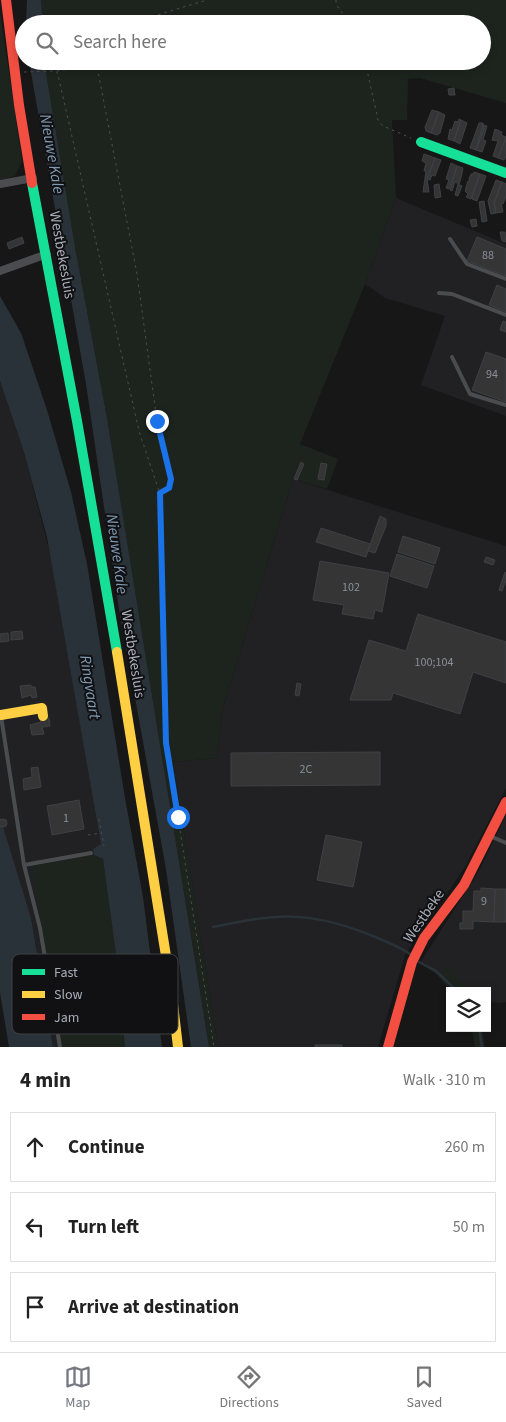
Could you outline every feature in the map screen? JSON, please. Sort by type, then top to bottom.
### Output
[{"type":"street","name":"Westbekesluis","points":[[6,0],[15,66]]},
{"type":"street","name":"Westbekesluis","points":[[16,70],[33,178],[112,616],[166,954]]},
{"type":"street","points":[[421,142],[506,173]]},
{"type":"street","points":[[0,184],[33,178]]},
{"type":"street","points":[[0,271],[47,254]]},
{"type":"street","points":[[0,715],[38,709]]},
{"type":"street","name":"Westbeke","points":[[388,1047],[412,962],[424,938],[464,885],[506,802]]},
{"type":"street","name":"Westbekesluis","points":[[176,1034],[178,1047]]},
{"type":"lane","points":[[450,239],[467,264],[506,279]]},
{"type":"lane","points":[[439,293],[452,294],[506,315]]},
{"type":"lane","points":[[452,357],[470,394],[506,406]]},
{"type":"lane","points":[[0,711],[24,865],[40,928],[44,954]]},
{"type":"lane","points":[[489,836],[506,844]]},
{"type":"lane","points":[[24,865],[91,853]]},
{"type":"lane","points":[[58,1034],[60,1047]]},
{"type":"path","points":[[157,15],[207,0]]},
{"type":"path","points":[[336,0],[336,4],[344,15]]},
{"type":"path","points":[[28,72],[62,70]]},
{"type":"path","points":[[97,70],[137,274],[157,421],[171,479],[169,488],[160,493]]},
{"type":"path","points":[[367,70],[378,120],[391,130],[421,142]]},
{"type":"path","points":[[56,71],[139,431],[160,493],[168,754],[214,1047]]},
{"type":"path","points":[[99,819],[104,846]]},
{"type":"path","points":[[88,835],[102,832]]},
{"type":"shaded area","points":[[41,0],[506,0],[506,103],[420,78],[408,79],[407,120],[392,120],[396,198],[365,284],[300,444],[338,459],[327,489],[293,479],[222,711],[217,758],[173,762],[218,1047],[209,1047],[107,418],[75,247],[46,70],[491,70],[491,15],[42,15]]},
{"type":"shaded area","points":[[0,12],[22,161],[15,176],[0,180]]},
{"type":"shaded area","points":[[396,198],[506,244],[506,416],[421,385],[445,316],[385,298],[365,284]]},
{"type":"shaded area","points":[[0,381],[23,449],[53,565],[101,844],[93,850],[94,855],[103,859],[116,954],[37,954],[31,918],[0,819]]},
{"type":"shaded area","points":[[293,479],[506,546],[506,788],[465,867],[405,955],[378,1047],[218,1047],[173,762],[217,758],[222,711]]},
{"type":"shaded area","points":[[506,815],[506,1002],[491,1002],[491,987],[466,987],[447,968],[437,975],[420,963],[479,871]]},
{"type":"shaded area","points":[[94,855],[103,859],[116,954],[46,954],[32,868],[36,865]]},
{"type":"shaded area","points":[[447,967],[466,987],[448,987],[437,975]]},
{"type":"shaded area","points":[[473,1032],[483,1032],[485,1047],[475,1047]]},
{"type":"shaded area","points":[[51,1034],[124,1034],[125,1047],[53,1047]]},
{"type":"shaded area","points":[[59,1034],[124,1034],[125,1047],[61,1047]]},
{"type":"water","points":[[27,0],[41,0],[42,15],[26,15]]},
{"type":"water","name":"Nieuwe Kale","points":[[31,70],[46,70],[75,247],[107,418],[209,1047],[191,1047],[166,869],[119,609],[86,384]]},
{"type":"water","name":"Ringvaart","points":[[0,296],[21,333],[47,410],[71,492],[87,564],[143,897],[150,954],[116,954],[103,859],[94,855],[93,849],[101,844],[47,537],[23,449],[0,381]]},
{"type":"water","points":[[0,817],[31,918],[37,954],[12,954],[12,1034],[51,1034],[53,1047],[9,1047],[0,993]]},
{"type":"water","points":[[124,1034],[160,1034],[162,1047],[125,1047]]},
{"type":"building","points":[[454,88],[455,95],[449,95],[448,89]]},
{"type":"building","points":[[432,110],[439,112],[431,133],[426,131],[425,127]]},
{"type":"building","points":[[439,112],[445,115],[440,133],[437,135],[431,133]]},
{"type":"building","points":[[459,119],[461,120],[454,141],[448,139],[450,129],[452,130],[455,121],[458,122]]},
{"type":"building","points":[[461,120],[467,123],[460,144],[454,141]]},
{"type":"building","points":[[479,123],[483,123],[484,129],[476,150],[470,148]]},
{"type":"building","points":[[483,125],[487,126],[483,140],[486,141],[482,152],[476,150]]},
{"type":"building","points":[[495,129],[502,132],[501,135],[506,137],[498,158],[493,156],[498,141],[492,140]]},
{"type":"building","points":[[506,138],[506,156],[504,160],[498,158]]},
{"type":"building","points":[[424,154],[435,158],[427,179],[429,192],[423,192],[426,171],[424,171],[426,163],[422,161]]},
{"type":"building","points":[[435,158],[441,160],[435,176],[432,175],[430,180],[427,179]]},
{"type":"building","points":[[451,163],[457,166],[449,189],[446,188],[449,180],[446,179]]},
{"type":"building","points":[[457,166],[463,168],[461,178],[459,184],[455,182],[452,191],[450,190]]},
{"type":"building","points":[[474,172],[480,174],[471,199],[466,197],[468,194],[465,191],[471,174]]},
{"type":"building","points":[[480,174],[486,176],[477,201],[472,199],[472,196]]},
{"type":"building","points":[[496,180],[502,182],[494,203],[496,213],[491,214],[488,201]]},
{"type":"building","points":[[502,182],[506,184],[506,196],[503,204],[501,203],[503,212],[496,213],[494,203]]},
{"type":"building","points":[[439,184],[441,197],[435,198],[434,185]]},
{"type":"building","points":[[458,184],[462,186],[458,196],[455,195]]},
{"type":"building","points":[[484,201],[487,221],[482,222],[479,202]]},
{"type":"building","points":[[476,219],[477,226],[472,227],[470,220]]},
{"type":"building","points":[[500,232],[505,232],[506,242],[502,241]]},
{"type":"building","points":[[22,237],[24,243],[9,249],[7,243]]},
{"type":"building","points":[[477,237],[506,249],[506,276],[467,261]]},
{"type":"building","points":[[497,285],[506,289],[506,312],[489,305]]},
{"type":"building","points":[[503,321],[506,322],[506,332],[500,330]]},
{"type":"building","points":[[486,352],[506,359],[506,402],[472,390]]},
{"type":"building","points":[[301,462],[304,464],[297,480],[294,479]]},
{"type":"building","points":[[321,463],[327,464],[324,480],[318,479]]},
{"type":"building","points":[[380,516],[386,519],[386,526],[375,553],[368,551]]},
{"type":"building","points":[[321,528],[370,544],[366,557],[316,542]]},
{"type":"building","points":[[403,536],[440,548],[435,564],[398,552]]},
{"type":"building","points":[[397,554],[434,566],[427,588],[390,576]]},
{"type":"building","points":[[486,557],[495,560],[493,565],[484,562]]},
{"type":"building","points":[[320,561],[389,573],[382,612],[375,610],[373,619],[342,614],[344,605],[313,600]]},
{"type":"building","points":[[505,572],[506,580],[502,591],[499,590]]},
{"type":"building","points":[[418,614],[506,642],[506,683],[473,672],[460,714],[393,693],[391,700],[350,700],[369,640],[406,651]]},
{"type":"building","points":[[22,631],[23,639],[11,640],[11,632]]},
{"type":"building","points":[[8,633],[9,641],[0,642],[0,634]]},
{"type":"building","points":[[297,683],[301,684],[299,696],[295,695]]},
{"type":"building","points":[[31,685],[31,687],[35,687],[37,697],[32,698],[31,695],[22,698],[20,686]]},
{"type":"building","points":[[49,718],[50,726],[42,727],[44,734],[32,735],[30,725],[41,722],[40,719]]},
{"type":"building","points":[[380,752],[380,785],[231,786],[231,753]]},
{"type":"building","points":[[38,767],[41,787],[24,790],[23,779],[32,777],[31,768]]},
{"type":"building","points":[[79,800],[84,829],[52,835],[47,806]]},
{"type":"building","points":[[3,819],[7,823],[3,827],[-1,823]]},
{"type":"building","points":[[326,835],[362,842],[353,887],[317,880]]},
{"type":"building","points":[[481,888],[495,889],[494,922],[473,921],[473,929],[460,929],[460,923],[463,923],[463,911],[473,911],[474,891],[481,891]]},
{"type":"building","points":[[495,889],[506,889],[506,922],[494,922]]},
{"type":"building","points":[[315,1045],[342,1045],[342,1047],[315,1047]]},
{"type":"waterway","points":[[213,927],[273,917],[308,918],[346,926],[395,945],[410,954]]},
{"type":"waterway","points":[[419,962],[436,971],[453,987]]},
{"type":"waterway","points":[[480,1032],[482,1047]]},
{"type":"traffic: fast","points":[[421,142],[506,173]]},
{"type":"traffic: fast","points":[[32,183],[77,421],[117,652]]},
{"type":"traffic: slow","points":[[117,652],[166,954]]},
{"type":"traffic: slow","points":[[1,715],[42,708],[43,716]]},
{"type":"traffic: slow","points":[[176,1034],[178,1047]]},
{"type":"traffic: jam","points":[[6,0],[19,105],[32,183]]},
{"type":"traffic: jam","points":[[388,1047],[412,962],[424,938],[464,885],[506,802]]},
{"type":"route","points":[[157,421],[171,479],[169,488],[160,493],[166,743],[178,817]]}]
